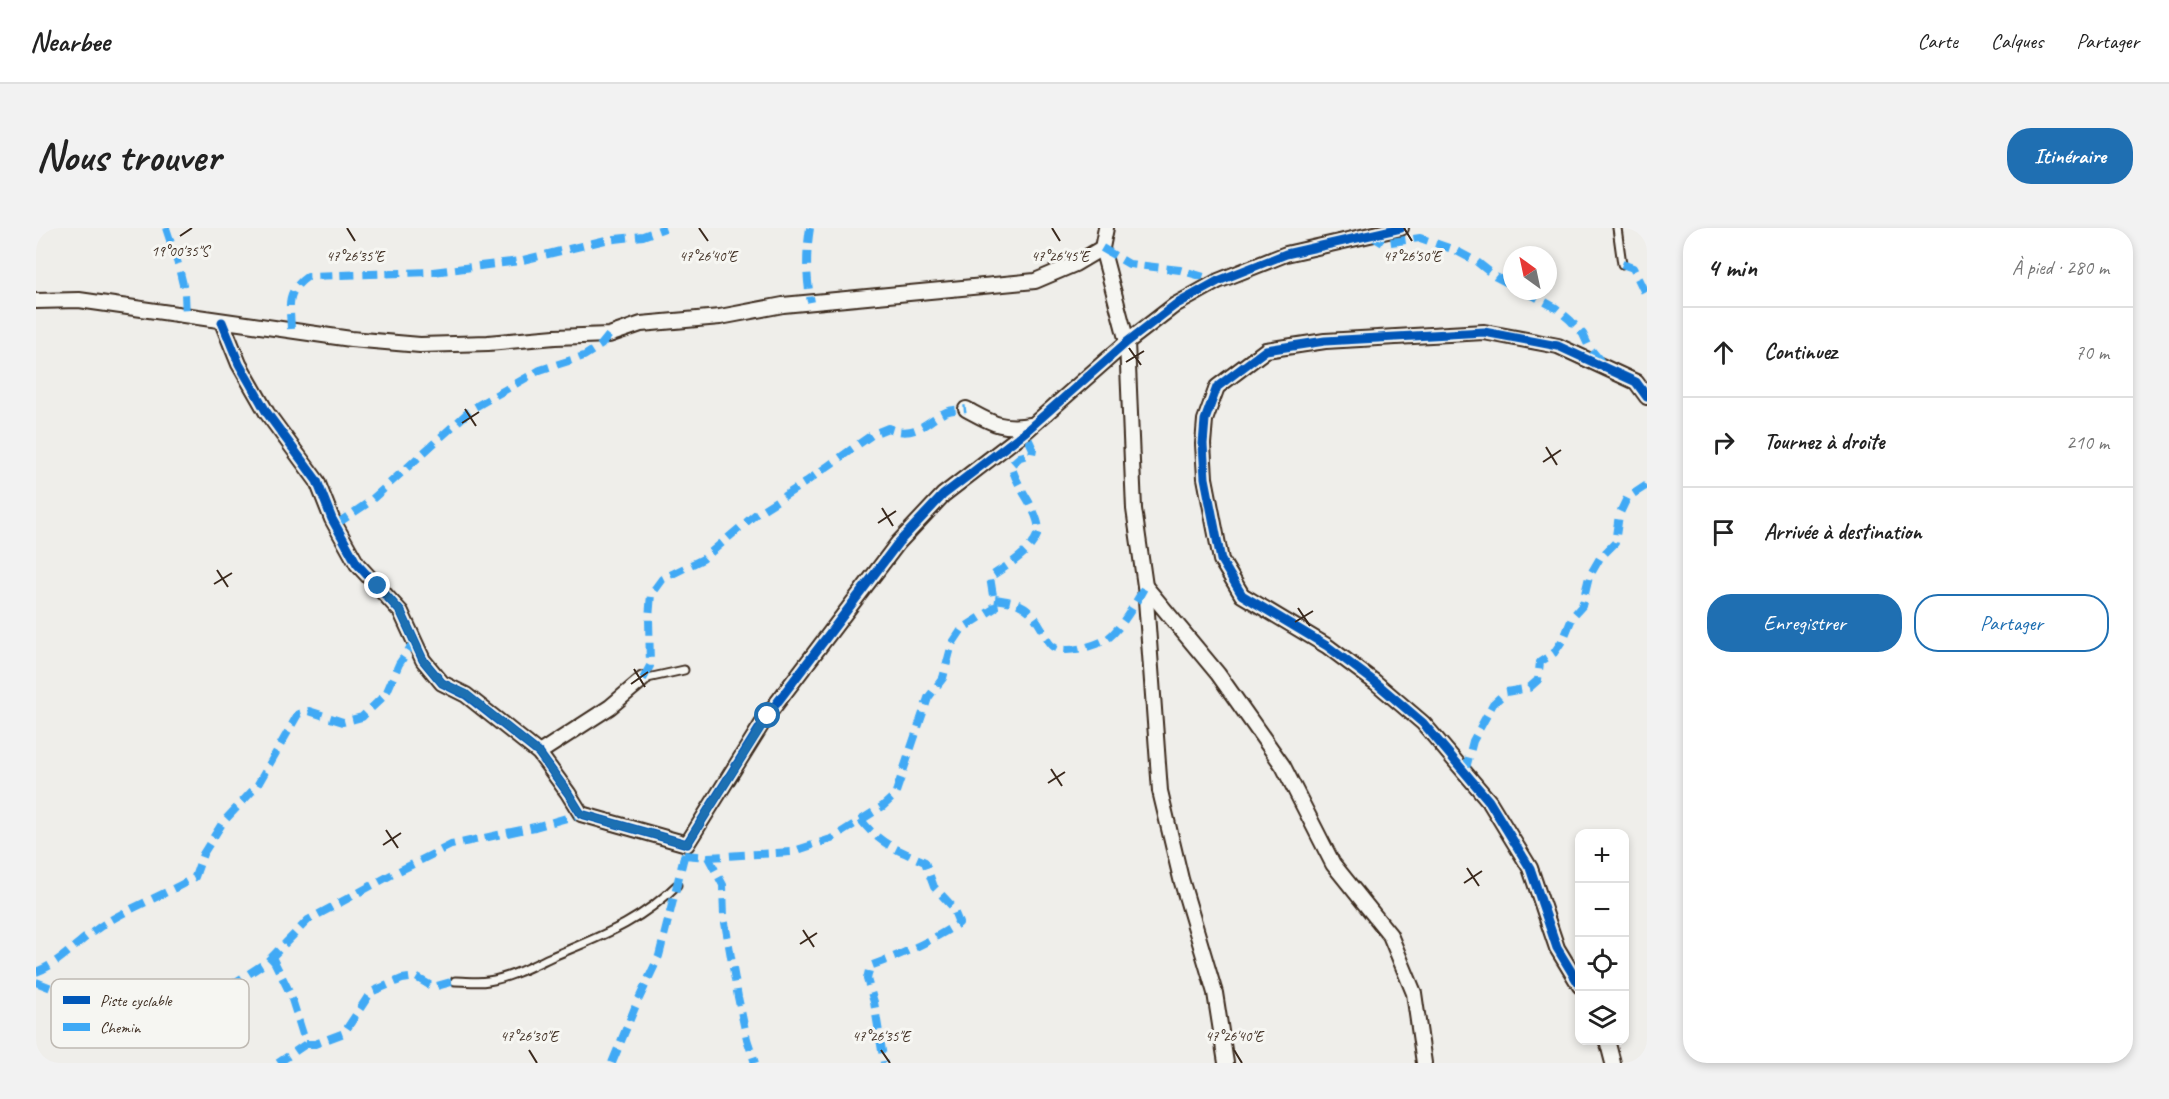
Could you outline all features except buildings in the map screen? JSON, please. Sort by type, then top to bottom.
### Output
[{"type":"street","points":[[1106,228],[1102,248],[1127,342],[1134,509],[1145,586],[1160,791],[1181,879],[1215,993],[1227,1063]]},
{"type":"street","points":[[222,322],[239,364],[267,413],[317,481],[332,519],[357,564],[401,612],[423,660],[442,683],[466,694],[539,753],[581,814],[687,844],[768,716],[898,543],[943,495],[1033,425],[1127,342],[1175,305],[1218,281],[1286,254],[1401,228]]},
{"type":"street","points":[[36,301],[79,300],[351,339],[420,345],[488,343],[609,335],[641,324],[720,317],[783,305],[1035,281],[1075,264],[1102,248]]},
{"type":"street","points":[[1575,978],[1557,948],[1530,868],[1490,801],[1430,731],[1376,682],[1335,652],[1242,595],[1221,560],[1205,478],[1203,444],[1205,420],[1217,387],[1266,350],[1325,341],[1484,332],[1558,346],[1636,382],[1647,397]]},
{"type":"street","points":[[966,409],[988,422],[1004,427],[1033,425]]},
{"type":"street","points":[[1145,586],[1218,674],[1277,757],[1333,864],[1390,935],[1414,993],[1424,1063]]},
{"type":"street","points":[[539,753],[610,707],[643,679]]},
{"type":"street","points":[[1608,1045],[1613,1063]]},
{"type":"lane","points":[[1617,228],[1622,264]]},
{"type":"lane","points":[[643,679],[684,670]]},
{"type":"lane","points":[[456,981],[488,981],[516,973],[629,923],[658,903],[677,885]]},
{"type":"marked path","points":[[166,228],[185,293],[186,316]]},
{"type":"marked path","points":[[291,329],[290,299],[292,293],[308,276],[433,272],[519,261],[606,240],[643,236],[665,228]]},
{"type":"marked path","points":[[810,228],[807,265],[811,302]]},
{"type":"marked path","points":[[1370,235],[1383,243],[1420,238],[1455,250],[1503,280]]},
{"type":"marked path","points":[[1102,248],[1129,264],[1180,270],[1218,281]]},
{"type":"marked path","points":[[1622,264],[1633,268],[1647,297]]},
{"type":"marked path","points":[[1541,300],[1556,308],[1570,320],[1583,334],[1589,347],[1602,363]]},
{"type":"marked path","points":[[335,525],[368,503],[473,408],[540,370],[584,356],[601,345],[609,335]]},
{"type":"marked path","points":[[643,679],[650,666],[651,594],[662,579],[703,559],[756,514],[873,434],[888,428],[906,432],[913,431],[948,411],[966,409]]},
{"type":"marked path","points":[[684,855],[708,857],[791,852],[831,839],[883,806],[895,795],[928,698],[943,678],[952,644],[962,629],[995,608],[990,577],[1024,553],[1038,533],[1036,518],[1011,465],[1020,457],[1032,454],[1033,449],[1025,432]]},
{"type":"marked path","points":[[1465,772],[1473,741],[1493,704],[1506,692],[1529,688],[1538,680],[1540,662],[1554,653],[1564,638],[1573,616],[1582,606],[1589,577],[1600,558],[1615,543],[1619,515],[1627,498],[1647,485]]},
{"type":"marked path","points":[[995,599],[1023,606],[1037,621],[1051,645],[1062,650],[1070,650],[1107,639],[1118,629],[1145,586]]},
{"type":"marked path","points":[[36,972],[53,963],[89,934],[109,922],[195,877],[203,854],[223,822],[257,786],[298,714],[309,711],[343,722],[362,717],[386,694],[399,664],[414,642]]},
{"type":"marked path","points":[[240,979],[267,962],[308,920],[451,845],[535,827],[581,814]]},
{"type":"marked path","points":[[861,820],[882,841],[925,862],[934,887],[952,906],[959,923],[916,947],[870,966],[867,979],[874,1002],[884,1063]]},
{"type":"marked path","points":[[612,1063],[659,956],[686,849]]},
{"type":"marked path","points":[[708,857],[723,885],[724,917],[738,997],[755,1063]]},
{"type":"marked path","points":[[272,957],[290,993],[306,1044],[278,1063]]},
{"type":"marked path","points":[[306,1044],[315,1044],[344,1033],[371,992],[402,979],[416,977],[433,987],[455,981]]},
{"type":"marked path","points":[[36,982],[51,988]]},
{"type":"cycle path","points":[[222,322],[239,364],[267,413],[317,481],[332,519],[357,564],[401,612],[423,660],[442,683],[466,695],[539,753],[581,814],[687,844],[767,716],[898,543],[943,495],[1025,432],[1127,342],[1175,305],[1218,281],[1286,254],[1401,228]]},
{"type":"cycle path","points":[[1575,978],[1557,948],[1530,868],[1489,801],[1423,723],[1375,682],[1327,646],[1242,595],[1221,560],[1205,478],[1203,444],[1205,420],[1217,387],[1266,350],[1325,341],[1484,332],[1558,346],[1636,382],[1647,397]]},
{"type":"route","points":[[378,586],[401,612],[423,660],[442,683],[466,694],[539,753],[581,814],[687,844],[768,716]]}]
